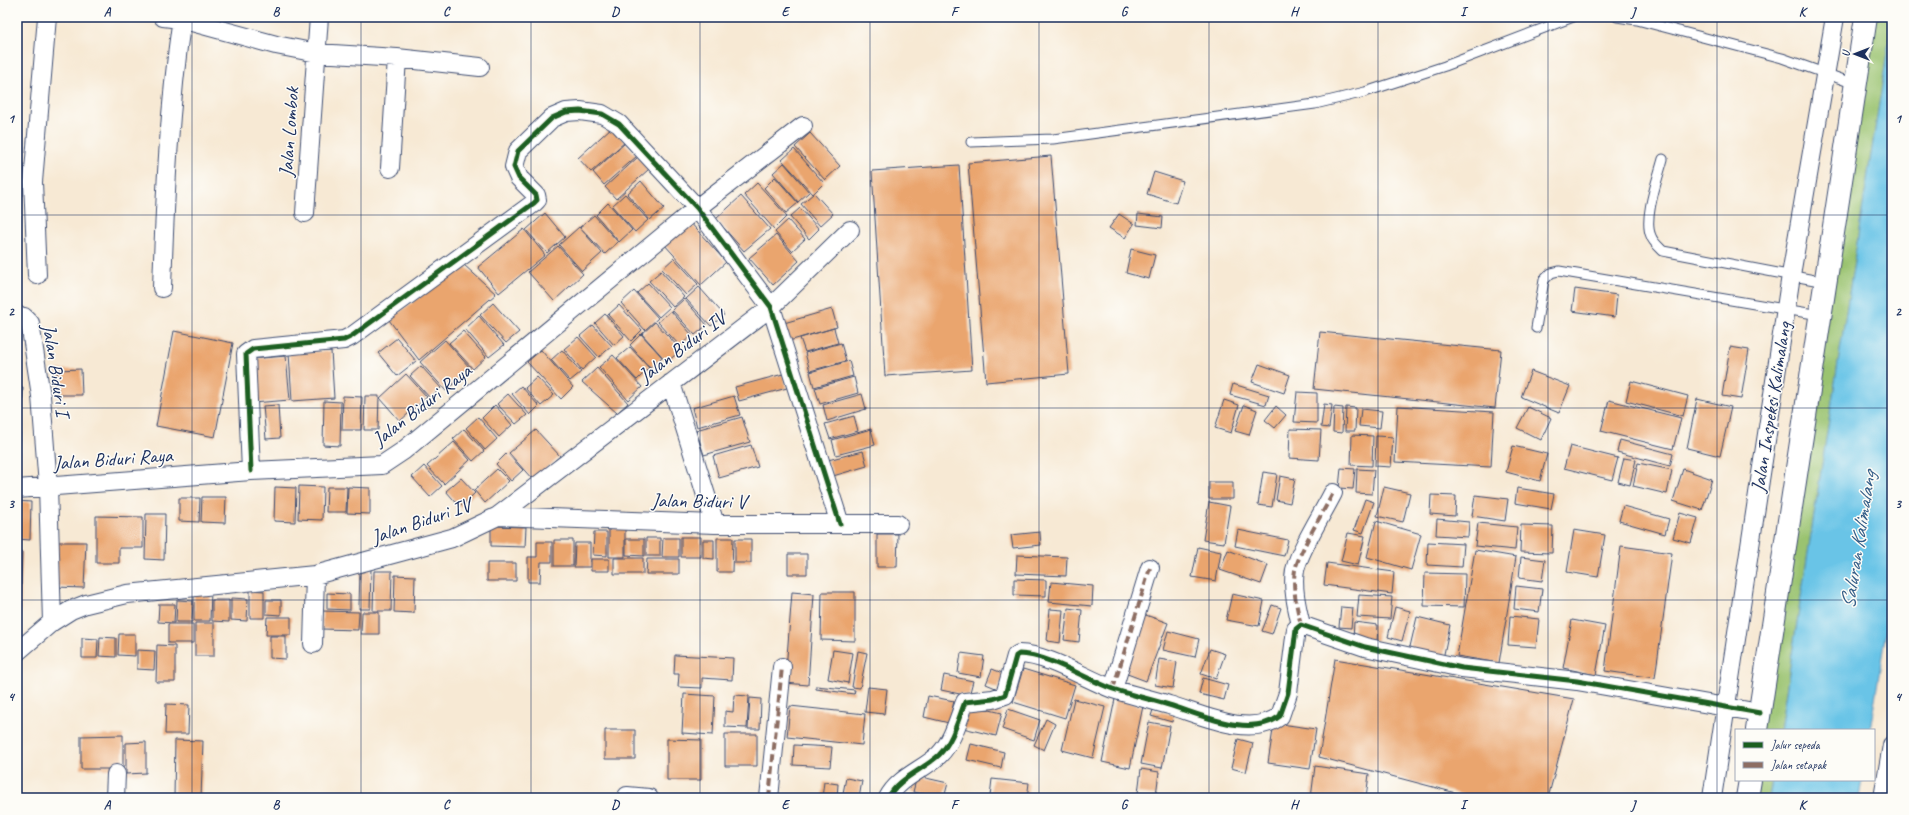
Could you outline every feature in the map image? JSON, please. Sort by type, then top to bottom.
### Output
[{"type":"main road","name":"Jalan Inspeksi Kalimalang","points":[[1758,721],[1866,17]]},
{"type":"main road","points":[[1747,798],[1750,781]]},
{"type":"street","points":[[37,275],[25,182],[47,17]]},
{"type":"street","points":[[163,17],[182,18],[276,45],[317,53],[397,58],[480,67]]},
{"type":"street","name":"Jalan Lombok","points":[[305,213],[319,17]]},
{"type":"street","name":"Jalan Inspeksi Kalimalang","points":[[1712,798],[1791,275],[1835,17]]},
{"type":"street","points":[[162,288],[170,109],[182,18]]},
{"type":"street","points":[[390,168],[397,58]]},
{"type":"street","points":[[251,471],[246,354],[248,351],[253,348],[344,340],[352,336],[534,203],[537,200],[536,195],[519,178],[514,168],[518,150],[552,118],[566,112],[580,111],[602,114],[619,124],[697,208],[771,307],[840,524]]},
{"type":"street","name":"Jalan Biduri Raya","points":[[17,488],[251,471],[382,465],[402,451],[697,208],[802,126]]},
{"type":"street","name":"Jalan Biduri IV","points":[[17,652],[52,622],[71,610],[86,604],[127,594],[314,575],[452,538],[498,516],[771,307],[850,230]]},
{"type":"street","name":"Jalan Biduri I","points":[[17,316],[24,317],[30,323],[41,396],[48,486]]},
{"type":"street","points":[[671,383],[715,524]]},
{"type":"street","points":[[48,486],[52,622]]},
{"type":"street","points":[[1301,625],[1294,582],[1296,569],[1303,551],[1333,493]]},
{"type":"street","name":"Jalan Biduri V","points":[[498,516],[715,524],[898,524]]},
{"type":"street","points":[[1113,689],[1150,568]]},
{"type":"street","points":[[313,644],[314,575]]},
{"type":"street","points":[[1301,625],[1365,647],[1462,668],[1577,681],[1726,707],[1758,721]]},
{"type":"street","points":[[888,798],[893,788],[940,754],[954,732],[964,702],[993,699],[1005,695],[1016,656],[1019,654],[1035,656],[1113,689],[1221,722],[1246,726],[1275,720],[1280,716],[1288,693],[1296,629],[1301,625]]},
{"type":"street","points":[[769,798],[782,667]]},
{"type":"street","points":[[1883,798],[1892,745]]},
{"type":"street","points":[[114,798],[116,774]]},
{"type":"street","points":[[627,796],[649,798]]},
{"type":"lane","points":[[971,142],[1029,141],[1067,137],[1315,104],[1365,92],[1444,66],[1574,17]]},
{"type":"lane","points":[[1617,17],[1637,20],[1782,58],[1856,84]]},
{"type":"lane","points":[[1663,159],[1648,220],[1650,235],[1656,244],[1663,250],[1825,282]]},
{"type":"lane","points":[[1536,328],[1544,280],[1551,273],[1559,271],[1786,311],[1820,315]]},
{"type":"green space","points":[[1866,17],[1892,17],[1780,729],[1757,729]]},
{"type":"green space","points":[[1750,781],[1772,781],[1769,798],[1747,798]]},
{"type":"water","name":"Saluran Kalimalang","points":[[1892,22],[1892,594],[1870,729],[1780,729]]},
{"type":"water","points":[[1772,781],[1862,781],[1859,798],[1769,798]]},
{"type":"building","points":[[612,127],[625,142],[591,172],[578,158]]},
{"type":"building","points":[[810,133],[840,166],[825,180],[795,147]]},
{"type":"building","points":[[625,143],[637,156],[604,185],[593,172]]},
{"type":"building","points":[[794,149],[824,183],[814,193],[833,214],[820,226],[801,204],[813,194],[782,160]]},
{"type":"building","points":[[1051,156],[1069,374],[986,382],[968,163]]},
{"type":"building","points":[[638,157],[649,169],[616,199],[605,187]]},
{"type":"building","points":[[784,163],[809,192],[798,202],[773,173]]},
{"type":"building","points":[[959,165],[972,370],[885,376],[872,171]]},
{"type":"building","points":[[1154,172],[1183,181],[1176,203],[1147,194]]},
{"type":"building","points":[[775,177],[798,203],[786,213],[764,188]]},
{"type":"building","points":[[641,181],[664,208],[650,220],[627,194]]},
{"type":"building","points":[[757,183],[787,216],[774,229],[744,195]]},
{"type":"building","points":[[625,194],[648,220],[635,232],[612,206]]},
{"type":"building","points":[[741,196],[770,229],[744,251],[716,219]]},
{"type":"building","points":[[608,203],[632,230],[619,242],[596,215]]},
{"type":"building","points":[[800,208],[819,229],[809,239],[790,217]]},
{"type":"building","points":[[545,213],[565,237],[547,253],[526,230]]},
{"type":"building","points":[[1119,214],[1134,224],[1125,238],[1109,228]]},
{"type":"building","points":[[1138,214],[1163,217],[1162,228],[1137,225]]},
{"type":"building","points":[[594,215],[618,242],[605,254],[580,227]]},
{"type":"building","points":[[688,220],[726,262],[701,285],[663,243]]},
{"type":"building","points":[[788,220],[805,239],[792,251],[775,232]]},
{"type":"building","points":[[579,227],[602,253],[582,271],[559,245]]},
{"type":"building","points":[[524,229],[545,255],[499,293],[478,267]]},
{"type":"building","points":[[776,235],[799,261],[773,285],[749,258]]},
{"type":"building","points":[[558,246],[583,274],[554,301],[528,272]]},
{"type":"building","points":[[1131,249],[1155,255],[1149,279],[1126,273]]},
{"type":"building","points":[[674,258],[698,284],[686,295],[662,269]]},
{"type":"building","points":[[463,264],[496,294],[419,360],[389,320]]},
{"type":"building","points":[[661,271],[684,297],[673,307],[649,281]]},
{"type":"building","points":[[648,283],[670,307],[659,317],[637,293]]},
{"type":"building","points":[[699,287],[724,315],[711,326],[686,299]]},
{"type":"building","points":[[1575,289],[1617,295],[1615,317],[1572,311]]},
{"type":"building","points":[[634,291],[658,318],[645,330],[621,303]]},
{"type":"building","points":[[684,299],[707,325],[695,335],[672,310]]},
{"type":"building","points":[[493,303],[519,332],[506,343],[480,315]]},
{"type":"building","points":[[619,305],[642,330],[631,341],[608,315]]},
{"type":"building","points":[[832,309],[837,327],[789,341],[784,323]]},
{"type":"building","points":[[671,311],[692,335],[680,346],[658,322]]},
{"type":"building","points":[[605,314],[624,336],[614,345],[595,323]]},
{"type":"building","points":[[479,316],[504,345],[489,357],[465,329]]},
{"type":"building","points":[[655,322],[681,350],[667,362],[642,334]]},
{"type":"building","points":[[593,325],[612,346],[599,357],[580,336]]},
{"type":"building","points":[[834,328],[838,343],[805,352],[800,338]]},
{"type":"building","points":[[174,331],[233,343],[215,437],[156,426]]},
{"type":"building","points":[[463,331],[486,357],[473,369],[449,343]]},
{"type":"building","points":[[1320,332],[1501,350],[1495,408],[1314,389]]},
{"type":"building","points":[[641,334],[662,357],[650,368],[630,345]]},
{"type":"building","points":[[578,337],[596,357],[582,370],[564,349]]},
{"type":"building","points":[[397,338],[416,361],[397,376],[378,353]]},
{"type":"building","points":[[445,340],[470,368],[446,391],[420,362]]},
{"type":"building","points":[[841,343],[846,361],[810,371],[805,353]]},
{"type":"building","points":[[630,347],[649,368],[637,380],[617,358]]},
{"type":"building","points":[[1730,347],[1749,350],[1741,399],[1722,396]]},
{"type":"building","points":[[541,350],[573,387],[561,399],[527,362]]},
{"type":"building","points":[[562,350],[581,372],[570,381],[551,360]]},
{"type":"building","points":[[331,351],[334,398],[292,401],[289,353]]},
{"type":"building","points":[[613,355],[642,387],[628,400],[599,367]]},
{"type":"building","points":[[286,356],[290,400],[253,403],[250,359]]},
{"type":"building","points":[[849,361],[853,376],[814,387],[810,372]]},
{"type":"building","points":[[1259,364],[1290,375],[1284,393],[1252,382]]},
{"type":"building","points":[[421,366],[441,388],[430,398],[410,376]]},
{"type":"building","points":[[597,368],[628,403],[617,413],[582,382]]},
{"type":"building","points":[[81,369],[82,395],[58,395],[57,370]]},
{"type":"building","points":[[1531,371],[1570,386],[1559,413],[1521,397]]},
{"type":"building","points":[[406,374],[427,397],[400,421],[380,398]]},
{"type":"building","points":[[783,374],[787,388],[739,401],[735,387]]},
{"type":"building","points":[[537,377],[554,395],[541,406],[525,388]]},
{"type":"building","points":[[854,377],[858,393],[820,404],[815,388]]},
{"type":"building","points":[[1631,381],[1688,396],[1683,416],[1626,401]]},
{"type":"building","points":[[1233,384],[1269,395],[1266,405],[1230,395]]},
{"type":"building","points":[[521,386],[539,406],[530,415],[512,394]]},
{"type":"building","points":[[17,388],[23,388],[22,411],[17,410]]},
{"type":"building","points":[[1297,392],[1317,393],[1317,423],[1294,422]]},
{"type":"building","points":[[508,394],[527,415],[516,424],[497,404]]},
{"type":"building","points":[[862,394],[866,409],[827,421],[823,405]]},
{"type":"building","points":[[343,396],[362,397],[361,430],[342,430]]},
{"type":"building","points":[[365,396],[379,396],[378,430],[364,430]]},
{"type":"building","points":[[734,396],[740,415],[697,427],[692,408]]},
{"type":"building","points":[[1697,399],[1731,407],[1720,456],[1687,448]]},
{"type":"building","points":[[1224,400],[1239,405],[1231,433],[1215,428]]},
{"type":"building","points":[[1609,400],[1681,418],[1673,449],[1601,431]]},
{"type":"building","points":[[324,401],[341,402],[340,446],[323,445]]},
{"type":"building","points":[[1324,404],[1332,405],[1329,428],[1321,427]]},
{"type":"building","points":[[278,405],[280,438],[266,439],[263,406]]},
{"type":"building","points":[[495,405],[512,425],[499,437],[482,418]]},
{"type":"building","points":[[1244,405],[1257,410],[1249,435],[1235,431]]},
{"type":"building","points":[[1276,406],[1286,415],[1275,428],[1265,420]]},
{"type":"building","points":[[1398,406],[1494,412],[1491,467],[1395,462]]},
{"type":"building","points":[[1334,407],[1343,408],[1342,433],[1333,432]]},
{"type":"building","points":[[1346,407],[1356,408],[1355,431],[1345,431]]},
{"type":"building","points":[[1528,407],[1551,418],[1541,440],[1517,428]]},
{"type":"building","points":[[1361,409],[1382,411],[1380,428],[1359,426]]},
{"type":"building","points":[[854,416],[858,431],[830,439],[825,424]]},
{"type":"building","points":[[478,417],[497,439],[485,450],[466,428]]},
{"type":"building","points":[[742,417],[750,442],[704,455],[696,430]]},
{"type":"building","points":[[464,429],[484,451],[473,461],[453,439]]},
{"type":"building","points":[[871,429],[875,445],[836,455],[832,440]]},
{"type":"building","points":[[1290,429],[1321,430],[1319,460],[1289,458]]},
{"type":"building","points":[[17,430],[20,431],[19,470],[17,470]]},
{"type":"building","points":[[536,430],[560,456],[533,480],[509,453]]},
{"type":"building","points":[[1352,435],[1373,436],[1372,466],[1351,465]]},
{"type":"building","points":[[1376,436],[1393,437],[1391,467],[1375,466]]},
{"type":"building","points":[[1620,440],[1673,454],[1670,466],[1617,452]]},
{"type":"building","points":[[454,442],[470,460],[444,484],[427,466]]},
{"type":"building","points":[[751,445],[758,467],[719,478],[713,456]]},
{"type":"building","points":[[1513,446],[1547,454],[1540,481],[1506,472]]},
{"type":"building","points":[[1570,446],[1618,458],[1612,480],[1564,468]]},
{"type":"building","points":[[863,451],[867,466],[833,476],[828,460]]},
{"type":"building","points":[[507,453],[523,470],[511,481],[496,464]]},
{"type":"building","points":[[1624,458],[1636,460],[1630,485],[1618,482]]},
{"type":"building","points":[[1638,463],[1672,470],[1667,494],[1633,486]]},
{"type":"building","points":[[424,466],[442,486],[430,497],[412,477]]},
{"type":"building","points":[[1341,468],[1355,469],[1353,489],[1339,488]]},
{"type":"building","points":[[497,469],[509,481],[485,503],[474,490]]},
{"type":"building","points":[[1357,469],[1374,470],[1372,494],[1356,493]]},
{"type":"building","points":[[1683,469],[1712,479],[1702,510],[1673,501]]},
{"type":"building","points":[[1263,472],[1277,474],[1272,507],[1258,505]]},
{"type":"building","points":[[1280,476],[1295,479],[1290,503],[1276,500]]},
{"type":"building","points":[[461,478],[475,493],[460,507],[446,491]]},
{"type":"building","points":[[1209,482],[1233,482],[1233,499],[1209,499]]},
{"type":"building","points":[[299,486],[323,487],[322,520],[298,519]]},
{"type":"building","points":[[275,487],[296,488],[295,522],[274,521]]},
{"type":"building","points":[[327,487],[347,487],[346,512],[326,512]]},
{"type":"building","points":[[348,487],[370,488],[370,514],[347,513]]},
{"type":"building","points":[[1384,487],[1410,493],[1403,522],[1377,516]]},
{"type":"building","points":[[1517,488],[1554,494],[1551,509],[1515,503]]},
{"type":"building","points":[[1431,495],[1456,496],[1455,516],[1430,514]]},
{"type":"building","points":[[1475,495],[1508,499],[1505,521],[1472,516]]},
{"type":"building","points":[[202,497],[226,497],[225,523],[201,522]]},
{"type":"building","points":[[179,498],[200,498],[199,522],[179,521]]},
{"type":"building","points":[[1365,499],[1374,502],[1363,533],[1354,530]]},
{"type":"building","points":[[17,501],[31,502],[30,540],[17,539]]},
{"type":"building","points":[[1209,502],[1230,506],[1224,543],[1203,540]]},
{"type":"building","points":[[1623,506],[1669,519],[1665,534],[1619,521]]},
{"type":"building","points":[[1680,513],[1698,518],[1691,543],[1673,538]]},
{"type":"building","points":[[146,514],[165,514],[164,560],[145,559]]},
{"type":"building","points":[[96,516],[143,517],[143,548],[119,548],[119,563],[96,563]]},
{"type":"building","points":[[1437,519],[1469,522],[1468,537],[1436,535]]},
{"type":"building","points":[[1376,521],[1421,534],[1411,570],[1367,557]]},
{"type":"building","points":[[1478,523],[1517,527],[1515,550],[1475,546]]},
{"type":"building","points":[[1521,525],[1553,526],[1552,553],[1520,552]]},
{"type":"building","points":[[491,526],[526,527],[525,547],[491,546]]},
{"type":"building","points":[[609,529],[625,529],[625,557],[609,557]]},
{"type":"building","points":[[1238,530],[1288,540],[1284,556],[1235,546]]},
{"type":"building","points":[[1574,530],[1605,535],[1598,577],[1567,572]]},
{"type":"building","points":[[594,532],[607,532],[607,556],[593,555]]},
{"type":"building","points":[[1040,532],[1041,545],[1013,548],[1011,535]]},
{"type":"building","points":[[1348,533],[1365,536],[1358,565],[1341,561]]},
{"type":"building","points":[[877,534],[898,534],[897,567],[877,567]]},
{"type":"building","points":[[681,537],[701,537],[701,557],[681,557]]},
{"type":"building","points":[[646,538],[660,538],[660,556],[646,556]]},
{"type":"building","points":[[663,538],[679,538],[679,557],[662,557]]},
{"type":"building","points":[[717,538],[733,538],[732,572],[717,572]]},
{"type":"building","points":[[626,539],[644,539],[644,556],[626,555]]},
{"type":"building","points":[[735,539],[751,539],[751,563],[735,563]]},
{"type":"building","points":[[554,540],[573,540],[573,566],[554,566]]},
{"type":"building","points":[[703,540],[714,540],[714,559],[703,558]]},
{"type":"building","points":[[58,542],[86,542],[84,588],[56,587]]},
{"type":"building","points":[[537,542],[552,542],[552,562],[541,562],[540,582],[528,582],[528,557],[537,557]]},
{"type":"building","points":[[1428,542],[1464,544],[1462,567],[1427,565]]},
{"type":"building","points":[[575,543],[590,543],[590,567],[574,567]]},
{"type":"building","points":[[1621,546],[1672,553],[1655,678],[1605,671]]},
{"type":"building","points":[[1198,547],[1221,552],[1216,581],[1192,577]]},
{"type":"building","points":[[1228,550],[1268,565],[1261,584],[1220,570]]},
{"type":"building","points":[[1475,550],[1516,557],[1499,663],[1457,656]]},
{"type":"building","points":[[17,552],[22,552],[20,623],[17,623]]},
{"type":"building","points":[[788,554],[807,554],[807,574],[788,574]]},
{"type":"building","points":[[1017,555],[1067,557],[1066,576],[1016,574]]},
{"type":"building","points":[[1521,557],[1545,560],[1542,581],[1519,578]]},
{"type":"building","points":[[614,558],[643,558],[643,574],[614,574]]},
{"type":"building","points":[[591,559],[609,559],[609,571],[591,571]]},
{"type":"building","points":[[647,559],[679,559],[679,574],[646,574]]},
{"type":"building","points":[[487,563],[516,563],[516,581],[487,581]]},
{"type":"building","points":[[1327,563],[1394,572],[1392,594],[1324,585]]},
{"type":"building","points":[[360,568],[371,569],[370,609],[359,609]]},
{"type":"building","points":[[374,571],[392,571],[391,611],[373,611]]},
{"type":"building","points":[[1425,573],[1465,574],[1464,607],[1424,606]]},
{"type":"building","points":[[395,575],[415,576],[414,613],[394,612]]},
{"type":"building","points":[[1014,579],[1046,580],[1046,596],[1014,595]]},
{"type":"building","points":[[1051,582],[1093,586],[1092,606],[1049,602]]},
{"type":"building","points":[[1516,586],[1542,589],[1539,612],[1514,609]]},
{"type":"building","points":[[194,590],[211,590],[210,621],[194,621]]},
{"type":"building","points":[[250,590],[264,591],[264,618],[250,618]]},
{"type":"building","points":[[792,592],[814,594],[808,685],[785,683]]},
{"type":"building","points":[[822,592],[855,592],[855,641],[821,640]]},
{"type":"building","points":[[327,593],[350,594],[350,610],[327,609]]},
{"type":"building","points":[[1232,594],[1264,601],[1259,626],[1226,620]]},
{"type":"building","points":[[1359,595],[1392,597],[1390,619],[1357,617]]},
{"type":"building","points":[[231,598],[248,599],[247,621],[231,620]]},
{"type":"building","points":[[177,600],[193,601],[192,622],[176,622]]},
{"type":"building","points":[[212,600],[229,600],[229,622],[212,621]]},
{"type":"building","points":[[266,600],[281,600],[281,615],[266,614]]},
{"type":"building","points":[[159,604],[175,604],[174,623],[158,622]]},
{"type":"building","points":[[1272,605],[1281,608],[1272,634],[1262,631]]},
{"type":"building","points":[[1341,607],[1353,608],[1351,628],[1339,627]]},
{"type":"building","points":[[1395,607],[1410,611],[1402,641],[1388,637]]},
{"type":"building","points":[[1068,608],[1082,610],[1079,642],[1064,640]]},
{"type":"building","points":[[1050,609],[1063,610],[1060,643],[1047,641]]},
{"type":"building","points":[[322,611],[359,612],[358,630],[322,629]]},
{"type":"building","points":[[362,612],[379,612],[379,634],[361,634]]},
{"type":"building","points":[[1143,614],[1168,623],[1146,681],[1122,672]]},
{"type":"building","points":[[1510,616],[1539,619],[1536,647],[1508,645]]},
{"type":"building","points":[[267,617],[291,617],[291,635],[266,635]]},
{"type":"building","points":[[1417,617],[1450,625],[1443,659],[1409,651]]},
{"type":"building","points":[[1572,620],[1605,626],[1596,675],[1563,668]]},
{"type":"building","points":[[1354,622],[1378,625],[1377,641],[1353,638]]},
{"type":"building","points":[[195,623],[214,623],[214,656],[195,656]]},
{"type":"building","points":[[168,624],[193,624],[193,643],[168,643]]},
{"type":"building","points":[[1168,631],[1199,639],[1195,657],[1163,650]]},
{"type":"building","points":[[119,634],[135,634],[135,656],[118,655]]},
{"type":"building","points":[[270,636],[286,636],[286,659],[270,658]]},
{"type":"building","points":[[100,637],[116,638],[116,657],[99,656]]},
{"type":"building","points":[[82,638],[98,639],[97,658],[82,658]]},
{"type":"building","points":[[157,645],[175,646],[175,682],[156,682]]},
{"type":"building","points":[[1210,649],[1225,654],[1216,679],[1201,674]]},
{"type":"building","points":[[137,650],[155,651],[154,670],[137,669]]},
{"type":"building","points":[[833,650],[853,653],[848,683],[828,679]]},
{"type":"building","points":[[858,651],[867,653],[860,688],[852,687]]},
{"type":"building","points":[[961,653],[984,656],[981,677],[958,673]]},
{"type":"building","points":[[675,655],[733,658],[732,680],[702,678],[702,688],[678,687],[679,674],[674,674]]},
{"type":"building","points":[[1159,659],[1177,662],[1173,688],[1155,685]]},
{"type":"building","points":[[1335,659],[1574,699],[1548,798],[1475,798],[1319,757]]},
{"type":"building","points":[[992,669],[1005,674],[998,689],[986,684]]},
{"type":"building","points":[[1023,669],[1075,685],[1065,718],[1013,702]]},
{"type":"building","points":[[944,675],[973,681],[969,696],[941,690]]},
{"type":"building","points":[[1203,678],[1228,685],[1224,700],[1199,694]]},
{"type":"building","points":[[816,686],[855,690],[854,694],[816,689]]},
{"type":"building","points":[[868,687],[887,689],[884,714],[865,712]]},
{"type":"building","points":[[684,694],[715,696],[713,735],[682,733]]},
{"type":"building","points":[[734,695],[749,696],[747,728],[725,727],[725,711],[733,712]]},
{"type":"building","points":[[928,696],[954,701],[949,723],[924,717]]},
{"type":"building","points":[[750,698],[761,699],[760,729],[748,729]]},
{"type":"building","points":[[1074,699],[1105,707],[1093,758],[1062,750]]},
{"type":"building","points":[[1115,699],[1143,706],[1130,768],[1102,762]]},
{"type":"building","points":[[166,704],[189,705],[188,734],[165,734]]},
{"type":"building","points":[[969,705],[1002,713],[996,736],[963,728]]},
{"type":"building","points":[[790,706],[865,714],[862,745],[787,737]]},
{"type":"building","points":[[1008,709],[1040,720],[1034,740],[1002,729]]},
{"type":"building","points":[[1153,710],[1173,715],[1172,722],[1151,716]]},
{"type":"building","points":[[1046,719],[1055,724],[1044,750],[1034,745]]},
{"type":"building","points":[[1149,722],[1170,726],[1162,768],[1141,764]]},
{"type":"building","points":[[1274,723],[1316,729],[1310,769],[1268,763]]},
{"type":"building","points":[[605,730],[635,730],[635,759],[605,759]]},
{"type":"building","points":[[725,734],[757,734],[757,766],[725,766]]},
{"type":"building","points":[[123,735],[123,769],[81,769],[81,736]]},
{"type":"building","points":[[667,739],[701,740],[701,780],[667,780]]},
{"type":"building","points":[[1238,739],[1253,743],[1246,772],[1231,768]]},
{"type":"building","points":[[175,740],[203,741],[201,798],[174,798]]},
{"type":"building","points":[[146,742],[146,773],[126,774],[126,743]]},
{"type":"building","points":[[971,744],[1004,752],[1001,768],[967,760]]},
{"type":"building","points":[[794,745],[832,747],[830,767],[793,765]]},
{"type":"building","points":[[1315,766],[1369,774],[1366,798],[1311,798]]},
{"type":"building","points":[[1141,769],[1159,772],[1156,795],[1138,793]]},
{"type":"building","points":[[917,776],[948,783],[944,798],[913,792]]},
{"type":"building","points":[[846,778],[862,781],[859,798],[842,798]]},
{"type":"building","points":[[992,779],[1029,783],[1027,798],[990,796]]},
{"type":"building","points":[[824,782],[838,784],[837,798],[822,798]]},
{"type":"building","points":[[1634,794],[1650,794],[1650,798],[1634,798]]},
{"type":"building","points":[[909,795],[918,797],[918,798],[908,798]]},
{"type":"building","points":[[956,795],[966,798],[955,798]]},
{"type":"marked path","points":[[1301,625],[1295,591],[1295,570],[1307,542],[1333,493]]},
{"type":"marked path","points":[[1113,689],[1150,568]]},
{"type":"marked path","points":[[769,798],[782,667]]},
{"type":"marked path","points":[[627,796],[649,798]]},
{"type":"cycle path","points":[[251,471],[246,354],[253,349],[344,340],[352,336],[534,203],[537,200],[536,195],[519,178],[514,167],[518,151],[552,118],[566,112],[580,111],[602,114],[619,124],[697,208],[771,307],[840,524]]},
{"type":"cycle path","points":[[888,798],[898,785],[933,760],[944,749],[955,730],[965,702],[993,699],[1005,695],[1016,656],[1019,654],[1030,655],[1054,662],[1113,689],[1225,722],[1240,725],[1254,725],[1268,722],[1280,716],[1288,693],[1296,629],[1301,625],[1365,647],[1462,668],[1577,681],[1760,713]]}]
